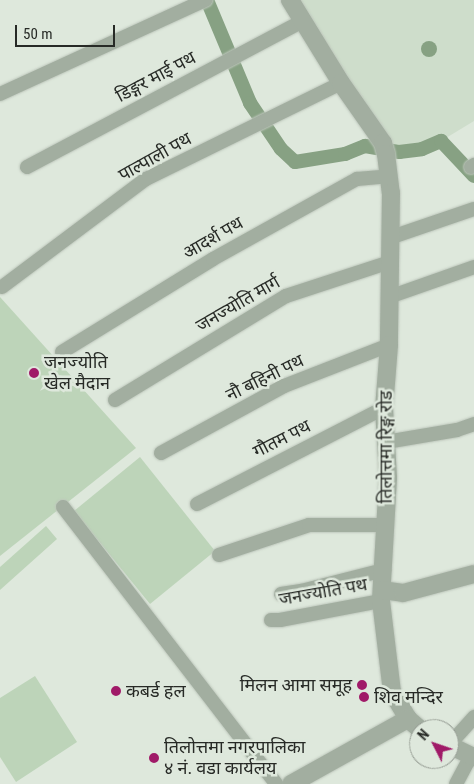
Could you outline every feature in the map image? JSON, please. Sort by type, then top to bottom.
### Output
[{"type":"street","points":[[0,94],[205,0]]},
{"type":"street","name":"तिलोत्तमा रिङ्ग रोड","points":[[290,0],[385,149],[390,176],[388,345],[384,408],[388,478],[384,570],[381,595],[392,692],[411,719]]},
{"type":"street","name":"डिङ्गर माई पथ","points":[[27,167],[303,21]]},
{"type":"street","name":"पाल्पाली पथ","points":[[2,287],[146,179],[341,82]]},
{"type":"street","name":"आदर्श पथ","points":[[62,352],[213,259],[357,179],[390,176]]},
{"type":"street","points":[[389,238],[474,210]]},
{"type":"street","name":"जनज्योति मार्ग","points":[[115,400],[286,296],[390,262]]},
{"type":"street","points":[[389,296],[474,267]]},
{"type":"street","name":"नौ बहिनी पथ","points":[[161,453],[284,386],[388,345]]},
{"type":"street","name":"गौतम पथ","points":[[197,504],[384,408]]},
{"type":"street","points":[[386,442],[457,430],[474,424]]},
{"type":"street","points":[[63,507],[276,784]]},
{"type":"street","points":[[219,555],[309,525],[386,525]]},
{"type":"street","points":[[281,594],[301,591],[384,570]]},
{"type":"street","points":[[381,595],[404,593],[474,574]]},
{"type":"street","name":"जनज्योति पथ","points":[[271,620],[280,620],[381,595]]},
{"type":"street","points":[[459,734],[474,717]]},
{"type":"street","points":[[291,784],[409,726]]},
{"type":"street","points":[[456,784],[473,756],[459,750]]},
{"type":"shaded area","points":[[290,0],[474,0],[474,121],[441,141],[422,149],[399,152],[303,21]]},
{"type":"shaded area","points":[[429,41],[435,43],[437,49],[435,55],[429,57],[423,55],[421,49],[423,43]]},
{"type":"shaded area","name":"जनज्योति खेल मैदान","points":[[0,297],[136,448],[0,556]]},
{"type":"shaded area","points":[[140,457],[215,551],[150,604],[74,511]]},
{"type":"shaded area","points":[[46,526],[57,539],[0,590],[0,567]]},
{"type":"shaded area","points":[[35,676],[77,742],[16,782],[0,757],[0,698]]},
{"type":"waterway","points":[[207,0],[250,103],[281,149],[295,162],[345,154],[365,146],[399,152],[422,149],[441,141],[474,176]]},
{"type":"place","name":"जनज्योति खेल मैदान","points":[[34,373]]},
{"type":"place","name":"मिलन आमा समूह","points":[[362,685]]},
{"type":"place","name":"कबर्ड हल","points":[[116,691]]},
{"type":"place","name":"शिव मन्दिर","points":[[364,697]]},
{"type":"place","name":"तिलोत्तमा नगरपालिका ४ नं. वडा कार्यलय","points":[[154,758]]}]
